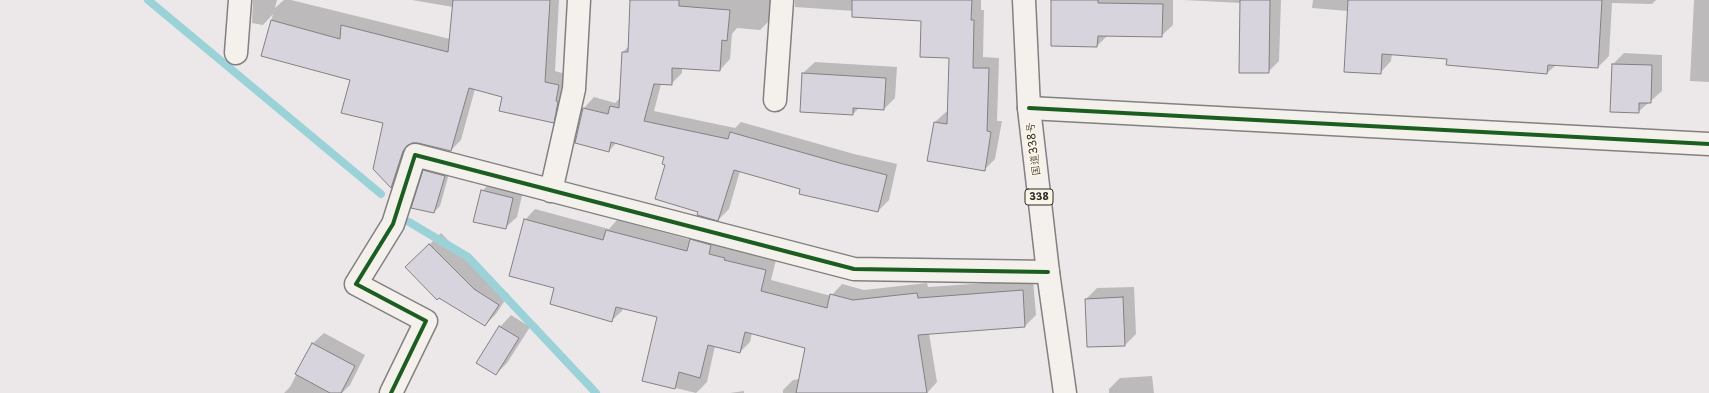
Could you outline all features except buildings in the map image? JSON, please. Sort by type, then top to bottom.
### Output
[{"type":"main road","points":[[236,53],[240,0]]},
{"type":"main road","points":[[551,191],[574,90],[579,0]]},
{"type":"main road","points":[[775,100],[782,0]]},
{"type":"main road","name":"国道338号","points":[[1024,0],[1029,108],[1048,272],[1065,393]]},
{"type":"main road","points":[[1029,108],[1709,144]]},
{"type":"main road","points":[[391,393],[426,321],[356,284],[393,224],[415,155],[854,269],[1048,272]]},
{"type":"waterway","points":[[148,0],[381,194]]},
{"type":"waterway","points":[[409,222],[468,257],[596,393]]},
{"type":"cycle path","points":[[1029,108],[1709,144]]},
{"type":"cycle path","points":[[391,393],[426,321],[356,284],[393,224],[415,155],[854,269],[1048,272]]}]
